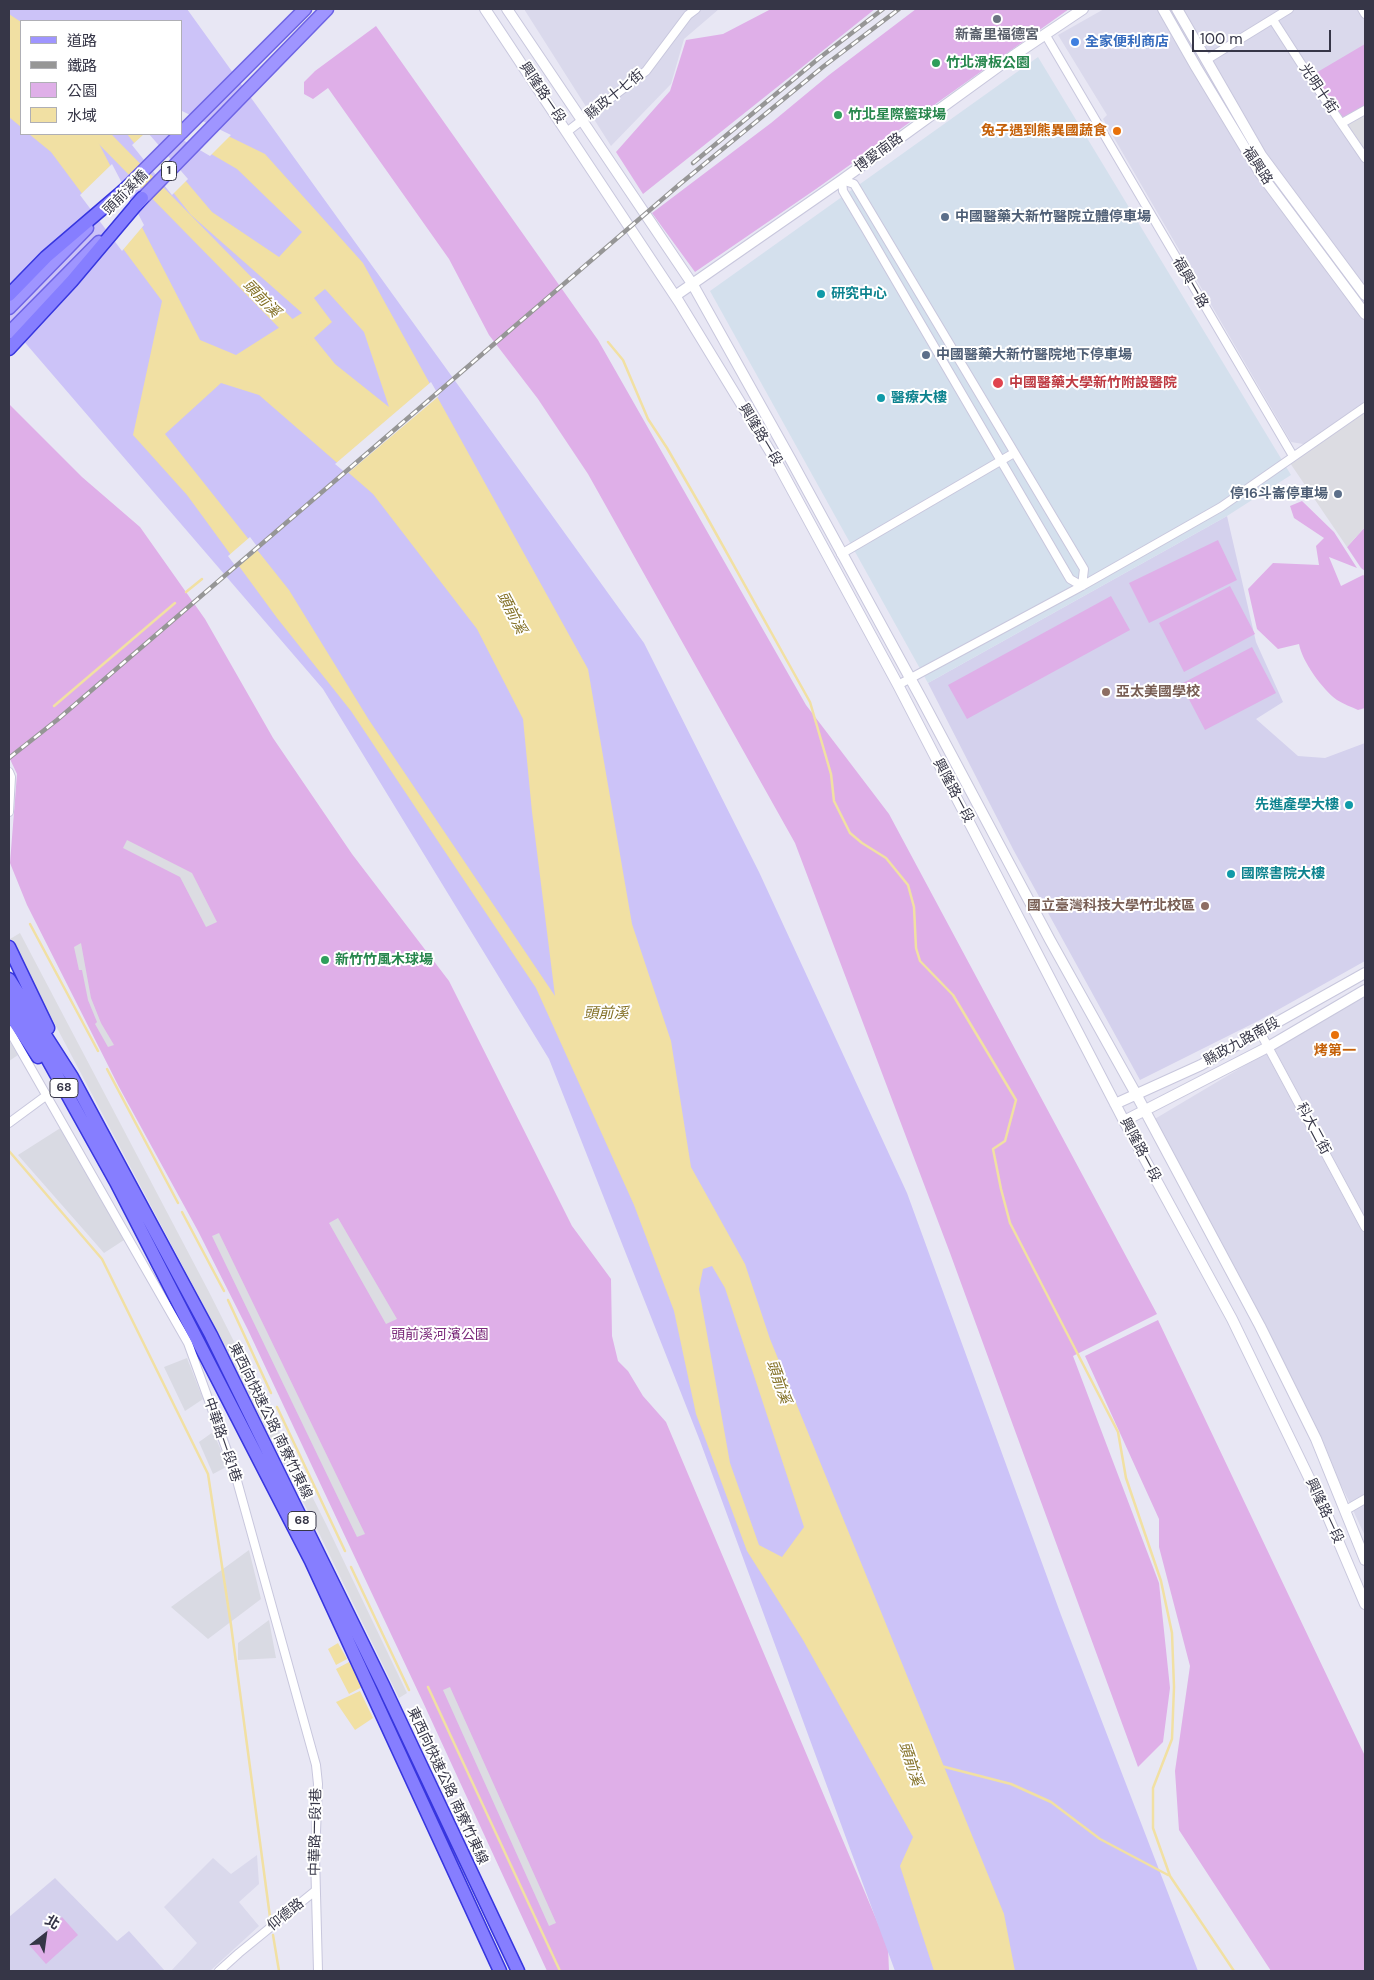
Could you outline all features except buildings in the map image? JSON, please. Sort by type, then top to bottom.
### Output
[{"type":"highway","points":[[9,295],[46,257],[130,185]]},
{"type":"highway","points":[[9,349],[72,281],[142,198]]},
{"type":"highway","points":[[9,947],[72,1078]]},
{"type":"highway","name":"東西向快速公路 南寮竹東線","points":[[9,979],[72,1078],[211,1335],[383,1685],[518,1971]]},
{"type":"highway","name":"東西向快速公路 南寮竹東線","points":[[9,997],[32,1030],[116,1182],[311,1561],[500,1971]]},
{"type":"highway","points":[[9,1013],[116,1182]]},
{"type":"main road","name":"頭前溪橋","points":[[182,132],[305,9]]},
{"type":"main road","name":"頭前溪橋","points":[[9,332],[327,9]]},
{"type":"main road","name":"頭前溪橋","points":[[9,308],[179,135]]},
{"type":"street","name":"興隆路一段","points":[[485,9],[675,296],[779,466],[898,685],[1124,1121],[1232,1319],[1328,1517],[1365,1604]]},
{"type":"street","name":"興隆路一段","points":[[507,9],[693,285],[910,678],[1260,1326],[1316,1439],[1365,1560]]},
{"type":"street","name":"縣政十七街","points":[[568,132],[646,71],[686,12],[696,9]]},
{"type":"street","name":"博愛南路","points":[[675,296],[1083,9]]},
{"type":"street","name":"福興路","points":[[1164,9],[1196,67],[1260,173],[1365,314]]},
{"type":"street","name":"福興路","points":[[1177,9],[1262,155],[1365,295]]},
{"type":"street","points":[[1206,60],[1289,9]]},
{"type":"street","points":[[1362,9],[1365,14]]},
{"type":"street","name":"光明十街","points":[[1273,20],[1365,158]]},
{"type":"street","name":"福興一路","points":[[1045,34],[1293,456]]},
{"type":"street","points":[[1342,123],[1365,110]]},
{"type":"street","points":[[842,180],[854,184],[1084,569],[1082,586],[1070,579],[864,228],[844,191],[842,180]]},
{"type":"street","points":[[898,685],[1082,586],[1221,507],[1365,407]]},
{"type":"street","points":[[841,554],[1014,453]]},
{"type":"street","points":[[9,772],[11,777],[9,812]]},
{"type":"street","name":"縣政九路南段","points":[[1115,1104],[1201,1065],[1365,973]]},
{"type":"street","name":"縣政九路南段","points":[[1124,1121],[1268,1047],[1365,990]]},
{"type":"street","name":"中華路一段1巷","points":[[9,1030],[188,1343],[234,1470],[277,1632],[316,1765],[318,1784],[315,1891]]},
{"type":"street","name":"科大二街","points":[[1260,1032],[1365,1226]]},
{"type":"street","points":[[9,1123],[47,1095]]},
{"type":"street","points":[[1346,1510],[1365,1499]]},
{"type":"street","name":"仰德路","points":[[219,1971],[315,1891]]},
{"type":"street","name":"仰德路","points":[[315,1891],[318,1971]]},
{"type":"shaded area","points":[[524,9],[719,9],[684,39],[671,84],[611,146]]},
{"type":"shaded area","points":[[1104,9],[1365,9],[1365,404],[1309,445],[1291,442],[1103,119],[1107,115],[1058,35]]},
{"type":"shaded area","name":"中國醫藥大學新竹附設醫院","points":[[1038,57],[1291,475],[1227,516],[928,683],[710,291]]},
{"type":"shaded area","points":[[1365,110],[1365,158],[1342,123]]},
{"type":"shaded area","name":"停16斗崙停車場","points":[[1365,407],[1365,527],[1347,547],[1288,460]]},
{"type":"shaded area","points":[[1227,516],[1256,642],[1283,702],[1256,719],[1298,756],[1325,758],[1365,743],[1365,961],[1258,1021],[1140,1080],[1014,851],[928,683]]},
{"type":"shaded area","points":[[127,840],[192,873],[217,922],[206,927],[180,877],[123,848]]},
{"type":"shaded area","points":[[20,933],[208,1290],[326,1524],[407,1693],[399,1698],[317,1529],[198,1295],[10,939]]},
{"type":"shaded area","points":[[81,943],[91,998],[101,1023],[114,1045],[108,1047],[95,1024],[97,1022],[88,1000],[82,970],[79,970],[74,947]]},
{"type":"shaded area","points":[[1365,994],[1365,1536],[1345,1493],[1153,1120]]},
{"type":"shaded area","points":[[9,1040],[18,1055],[9,1061]]},
{"type":"shaded area","points":[[62,1127],[124,1240],[104,1253],[18,1155]]},
{"type":"shaded area","points":[[338,1218],[397,1319],[386,1324],[329,1223]]},
{"type":"shaded area","points":[[219,1233],[365,1534],[357,1537],[212,1236]]},
{"type":"shaded area","points":[[187,1358],[203,1399],[185,1411],[164,1367]]},
{"type":"shaded area","points":[[213,1432],[228,1466],[213,1474],[199,1442]]},
{"type":"shaded area","points":[[249,1550],[261,1599],[208,1639],[171,1607]]},
{"type":"shaded area","points":[[269,1620],[276,1658],[238,1660],[238,1643]]},
{"type":"shaded area","points":[[450,1687],[556,1923],[549,1926],[443,1690]]},
{"type":"shaded area","points":[[257,1855],[259,1884],[239,1902],[259,1926],[210,1971],[171,1971],[197,1943],[164,1907],[213,1858],[231,1874]]},
{"type":"shaded area","points":[[55,1878],[117,1941],[129,1931],[165,1971],[9,1971],[9,1917]]},
{"type":"green space","points":[[771,9],[875,9],[643,194],[616,152],[670,91],[686,40],[723,34]]},
{"type":"green space","points":[[916,9],[1069,9],[816,189],[695,272],[652,213],[771,123],[829,75]]},
{"type":"green space","points":[[376,26],[598,340],[806,705],[889,814],[1157,1314],[1073,1356],[1159,1583],[1170,1688],[1163,1742],[1138,1767],[950,1253],[795,843],[588,474],[538,399],[489,335],[449,259],[328,88],[313,99],[304,94],[304,82],[315,71]]},
{"type":"green space","points":[[1365,44],[1365,110],[1342,123],[1309,77]]},
{"type":"green space","name":"頭前溪河濱公園","points":[[9,404],[82,477],[140,527],[205,619],[273,738],[352,854],[449,981],[572,1226],[611,1279],[612,1336],[618,1361],[628,1371],[643,1396],[666,1422],[888,1947],[889,1971],[547,1971],[248,1330],[198,1231],[119,1087],[27,905],[10,863],[17,774],[9,757]]},
{"type":"green space","points":[[1302,501],[1334,532],[1357,568],[1329,557],[1341,586],[1363,575],[1365,576],[1365,708],[1358,710],[1331,695],[1308,666],[1299,644],[1278,649],[1257,629],[1248,589],[1273,563],[1319,565],[1316,546],[1324,538],[1294,518],[1290,506]]},
{"type":"green space","points":[[1365,527],[1365,571],[1347,547]]},
{"type":"green space","points":[[1218,540],[1237,580],[1149,623],[1129,583]]},
{"type":"green space","points":[[1230,586],[1255,634],[1184,672],[1159,623]]},
{"type":"green space","points":[[1111,596],[1130,630],[967,719],[948,685]]},
{"type":"green space","points":[[1252,647],[1276,693],[1205,730],[1181,684]]},
{"type":"green space","points":[[1158,1320],[1365,1756],[1365,1971],[1271,1971],[1179,1830],[1175,1771],[1190,1666],[1159,1547],[1159,1519],[1085,1356]]},
{"type":"green space","points":[[62,1917],[78,1935],[46,1964],[30,1946]]},
{"type":"sand","points":[[9,9],[187,9],[644,643],[759,872],[907,1193],[1061,1615],[1198,1971],[895,1971],[700,1441],[549,1059],[323,689],[9,324]]},
{"type":"water","points":[[9,14],[20,21],[20,126],[9,117]]},
{"type":"water","name":"頭前溪","points":[[182,113],[265,154],[363,263],[588,669],[632,924],[671,1041],[691,1167],[745,1264],[770,1339],[1004,1914],[1015,1971],[934,1971],[900,1866],[913,1837],[803,1640],[747,1551],[696,1414],[674,1311],[634,1205],[536,988],[351,711],[277,618],[187,495],[133,435],[162,301],[51,152],[30,135],[95,135],[200,340],[236,355],[302,313],[191,215],[128,135],[147,135],[212,212],[279,257],[302,232],[237,169],[179,135],[182,135]],"holes":[[[325,289],[364,332],[389,407],[335,364],[314,338],[332,322],[314,298]],[[221,383],[259,395],[373,494],[477,629],[523,719],[532,812],[555,996],[369,720],[289,590],[165,434]],[[712,1266],[725,1288],[804,1527],[782,1557],[759,1545],[730,1463],[699,1289],[703,1269]]]},
{"type":"water","points":[[338,1643],[347,1659],[336,1665],[328,1649]]},
{"type":"water","points":[[349,1662],[362,1687],[349,1694],[336,1669]]},
{"type":"water","points":[[360,1691],[373,1718],[355,1730],[336,1702]]},
{"type":"pier","points":[[182,111],[231,135],[210,156],[176,136],[182,135]]},
{"type":"pier","points":[[143,135],[150,135],[188,179],[172,195],[132,145]]},
{"type":"pier","points":[[112,164],[144,225],[122,251],[80,195]]},
{"type":"pier","points":[[431,382],[439,396],[347,474],[335,464]]},
{"type":"pier","points":[[250,537],[259,549],[237,568],[228,556]]},
{"type":"waterway","name":"頭前溪","points":[[101,135],[301,339]]},
{"type":"waterway","points":[[608,342],[623,360],[648,419],[704,512],[810,702],[831,774],[834,801],[850,833],[886,858],[908,885],[914,907],[916,948],[920,961],[953,995],[1016,1100],[1005,1141],[993,1149],[1010,1223],[1118,1432],[1126,1478],[1161,1581],[1172,1633],[1174,1687],[1172,1739],[1153,1788],[1153,1828],[1170,1876],[1234,1971]]},
{"type":"waterway","points":[[186,592],[202,579]]},
{"type":"waterway","points":[[54,706],[175,603]]},
{"type":"waterway","points":[[30,924],[98,1051]]},
{"type":"waterway","points":[[107,1069],[178,1203]]},
{"type":"waterway","points":[[9,1151],[102,1259],[208,1474],[231,1625],[270,1917]]},
{"type":"waterway","points":[[182,1212],[224,1291]]},
{"type":"waterway","points":[[228,1300],[271,1393]]},
{"type":"waterway","points":[[277,1407],[345,1551]]},
{"type":"waterway","points":[[351,1567],[409,1690]]},
{"type":"waterway","points":[[428,1687],[560,1971]]},
{"type":"waterway","points":[[941,1766],[1011,1784],[1051,1802],[1100,1839],[1168,1875]]},
{"type":"waterway","points":[[273,1935],[279,1971]]},
{"type":"railway","points":[[693,163],[818,59],[883,9]]},
{"type":"railway","points":[[9,758],[57,720],[680,184],[824,66],[899,9]]},
{"type":"place","name":"新崙里福德宮","points":[[997,19]]},
{"type":"place","name":"全家便利商店","points":[[1075,42]]},
{"type":"place","name":"竹北滑板公園","points":[[936,63]]},
{"type":"place","name":"竹北星際籃球場","points":[[838,115]]},
{"type":"place","name":"兔子遇到熊異國蔬食","points":[[1117,131]]},
{"type":"place","name":"中國醫藥大新竹醫院立體停車場","points":[[945,217]]},
{"type":"place","name":"研究中心","points":[[821,294]]},
{"type":"place","name":"中國醫藥大新竹醫院地下停車場","points":[[926,355]]},
{"type":"place","name":"中國醫藥大學新竹附設醫院","points":[[998,383]]},
{"type":"place","name":"醫療大樓","points":[[881,398]]},
{"type":"place","name":"停16斗崙停車場","points":[[1338,494]]},
{"type":"place","name":"亞太美國學校","points":[[1106,692]]},
{"type":"place","name":"先進產學大樓","points":[[1349,805]]},
{"type":"place","name":"國際書院大樓","points":[[1231,874]]},
{"type":"place","name":"國立臺灣科技大學竹北校區","points":[[1205,906]]},
{"type":"place","name":"新竹竹風木球場","points":[[325,960]]},
{"type":"place","name":"烤第一","points":[[1335,1035]]}]
